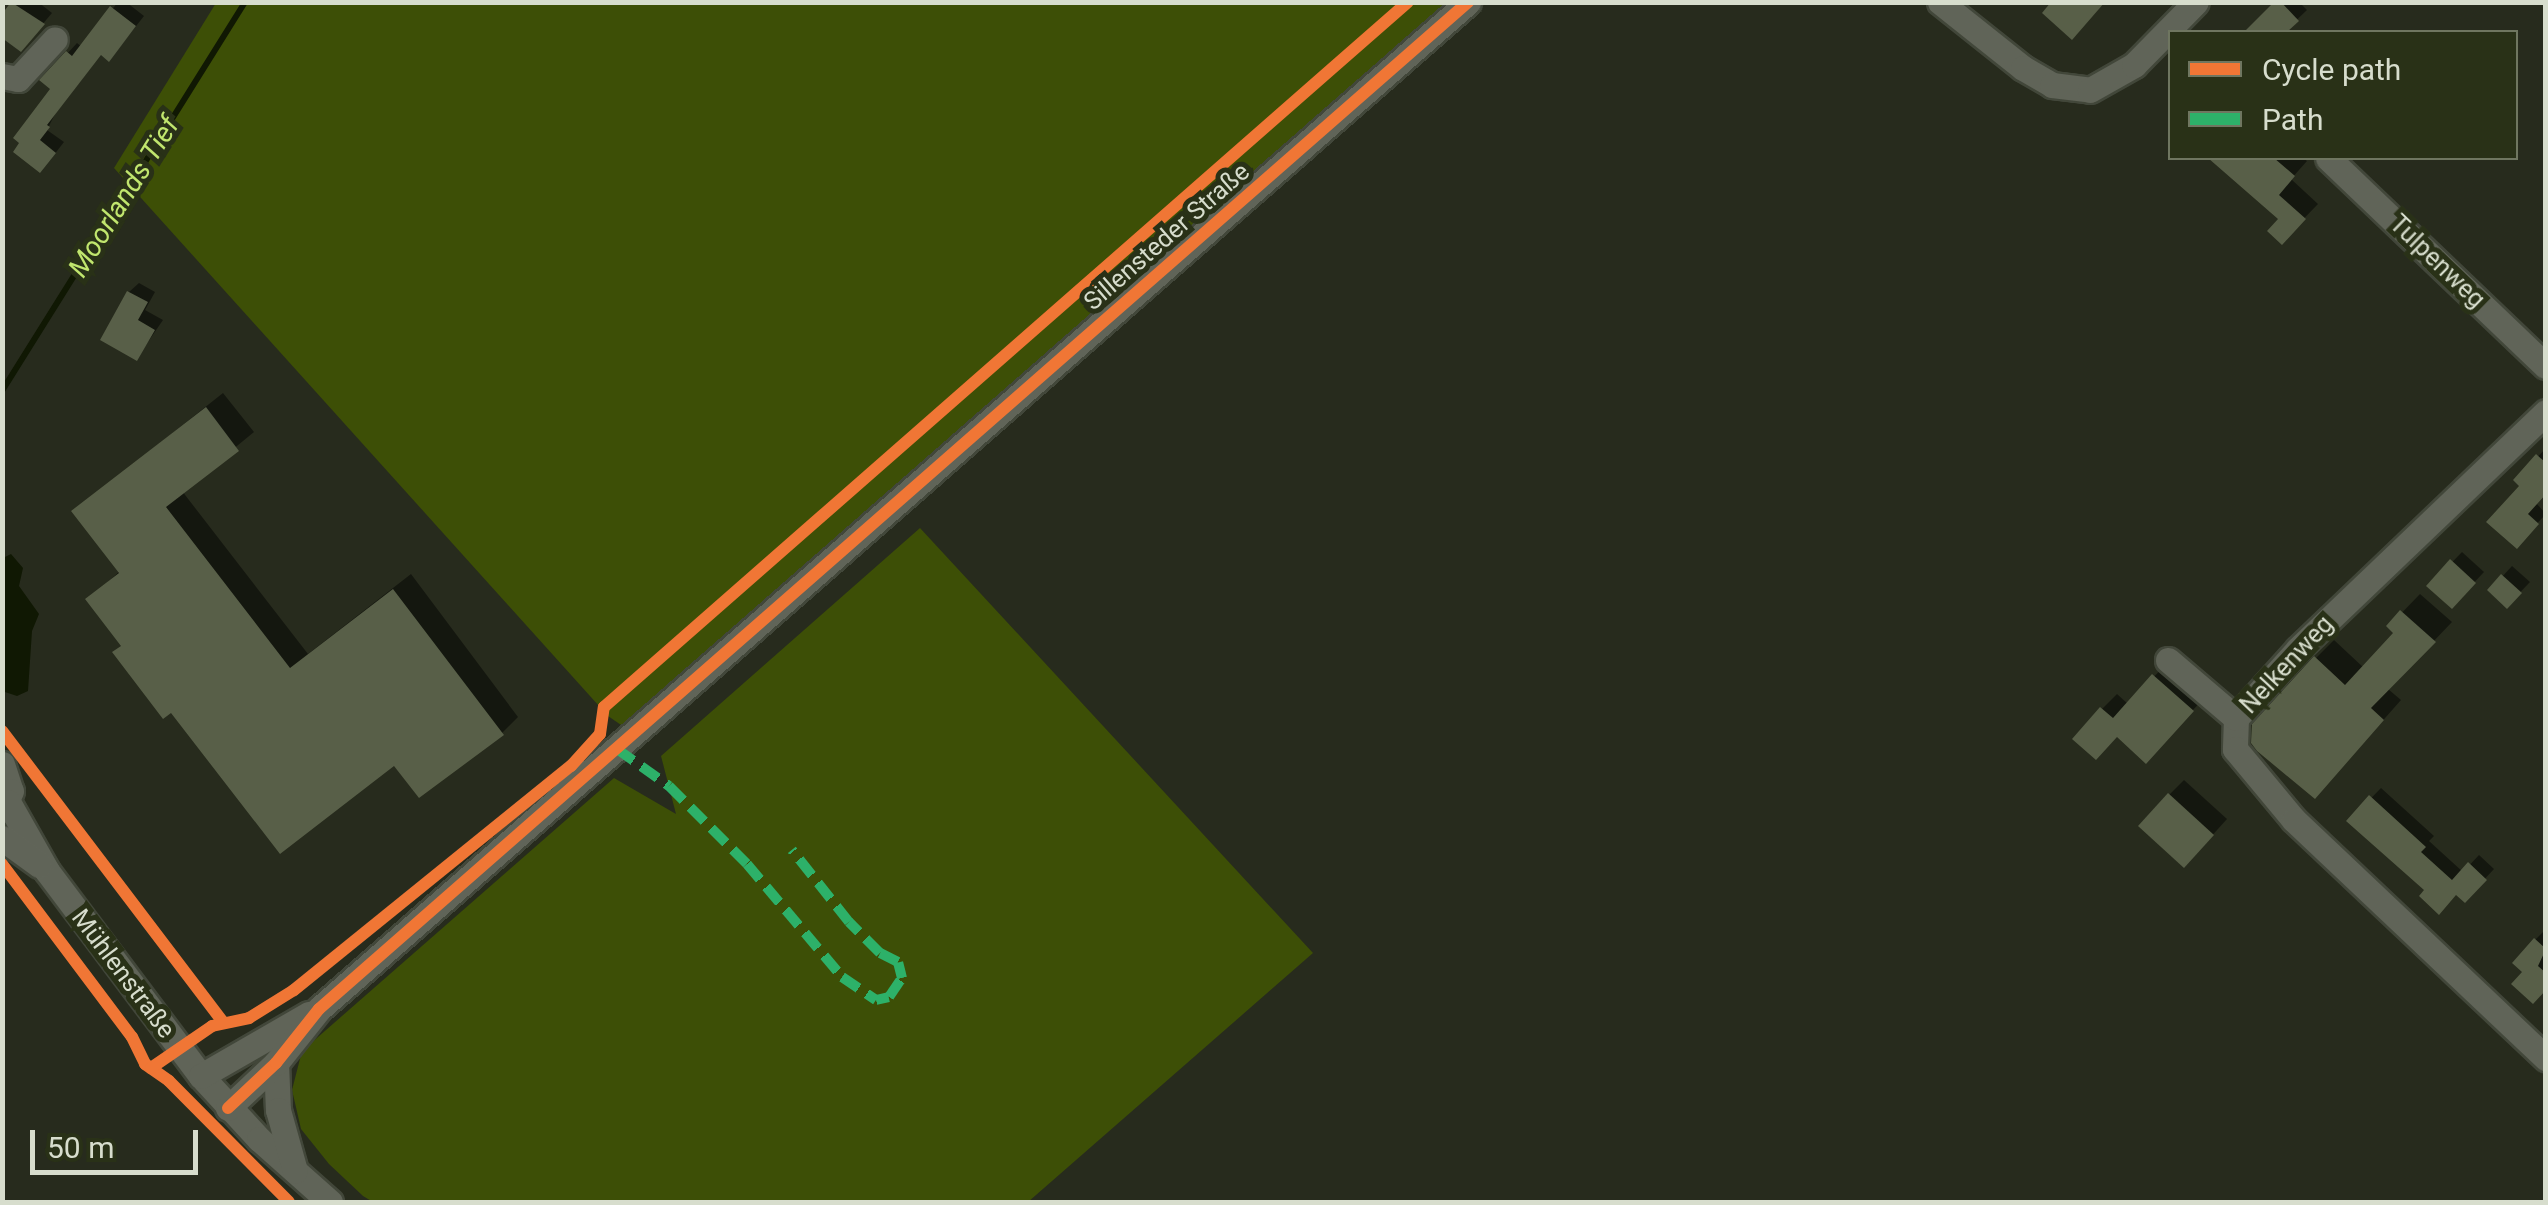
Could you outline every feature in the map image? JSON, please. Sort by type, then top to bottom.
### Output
[{"type":"street","name":"Sillensteder Straße","points":[[228,1108],[276,1063],[320,1009],[1468,2]]},
{"type":"street","points":[[1940,2],[2023,68],[2052,85],[2090,90],[2134,66],[2168,37]]},
{"type":"street","points":[[2,76],[10,81],[18,79],[55,39]]},
{"type":"street","name":"Tulpenweg","points":[[2330,160],[2546,366]]},
{"type":"street","name":"Nelkenweg","points":[[2546,412],[2298,649],[2236,718],[2235,749],[2294,820],[2546,1058]]},
{"type":"street","points":[[2168,660],[2236,718]]},
{"type":"street","points":[[2,764],[11,780],[6,806]]},
{"type":"street","name":"Mühlenstraße","points":[[6,806],[47,871],[201,1076],[228,1108],[330,1202]]},
{"type":"street","name":"Mühlenstraße","points":[[2,838],[47,871]]},
{"type":"street","name":"Sillensteder Straße","points":[[201,1076],[251,1044],[320,1009]]},
{"type":"street","points":[[276,1063],[278,1110],[294,1171]]},
{"type":"green space","points":[[216,3],[1456,3],[624,727],[608,716],[114,168]]},
{"type":"green space","points":[[920,528],[1313,953],[1028,1202],[373,1202],[363,1196],[329,1164],[301,1129],[292,1090],[302,1051],[614,778],[676,814],[661,756]]},
{"type":"shaded area","points":[[11,554],[23,568],[19,586],[39,614],[32,631],[28,691],[17,696],[2,691],[3,558]]},
{"type":"building","points":[[11,2],[45,24],[21,52],[2,38],[2,14]]},
{"type":"building","points":[[2051,2],[2105,2],[2072,40],[2042,13]]},
{"type":"building","points":[[2274,2],[2281,2],[2299,21],[2289,30],[2246,30]]},
{"type":"building","points":[[110,6],[136,26],[109,62],[101,55],[47,125],[50,127],[40,140],[56,153],[40,173],[13,152],[19,143],[13,138],[50,89],[39,80],[66,51],[72,56]]},
{"type":"building","points":[[2210,160],[2276,160],[2295,176],[2279,195],[2306,219],[2282,245],[2267,231],[2278,219]]},
{"type":"building","points":[[127,291],[148,302],[138,320],[155,330],[137,361],[100,340]]},
{"type":"building","points":[[206,407],[239,451],[166,507],[290,668],[393,589],[504,735],[419,798],[394,766],[280,854],[171,713],[163,719],[112,652],[121,646],[85,599],[119,573],[71,511]]},
{"type":"building","points":[[2536,454],[2546,463],[2546,494],[2528,514],[2539,524],[2517,549],[2486,522],[2519,486],[2513,480]]},
{"type":"building","points":[[2450,559],[2476,583],[2452,609],[2426,586]]},
{"type":"building","points":[[2501,574],[2522,593],[2507,609],[2487,590]]},
{"type":"building","points":[[2400,610],[2436,642],[2371,708],[2384,720],[2315,799],[2257,751],[2251,743],[2252,724],[2314,656],[2345,685],[2393,633],[2386,626]]},
{"type":"building","points":[[2152,674],[2194,711],[2146,764],[2117,737],[2096,760],[2072,739],[2100,707],[2113,718]]},
{"type":"building","points":[[2168,793],[2214,835],[2184,868],[2138,826]]},
{"type":"building","points":[[2369,795],[2426,847],[2421,852],[2452,880],[2468,862],[2487,880],[2465,903],[2456,895],[2439,915],[2419,896],[2424,890],[2346,821]]},
{"type":"building","points":[[2534,938],[2546,949],[2538,966],[2546,973],[2546,990],[2533,1004],[2511,984],[2522,972],[2512,963]]},
{"type":"waterway","name":"Moorlands Tief","points":[[2,391],[245,2]]},
{"type":"marked path","points":[[617,749],[669,786],[747,864],[842,977],[876,1000],[889,997],[902,978],[898,962],[880,953],[849,922],[792,850]]},
{"type":"cycle path","points":[[151,1068],[212,1026],[249,1018],[294,990],[571,766],[600,734],[604,707],[1408,2]]},
{"type":"cycle path","points":[[228,1108],[276,1063],[319,1009],[1468,2]]},
{"type":"cycle path","points":[[2,731],[223,1022]]},
{"type":"cycle path","points":[[2,864],[132,1037],[145,1064],[169,1081],[289,1202]]}]
